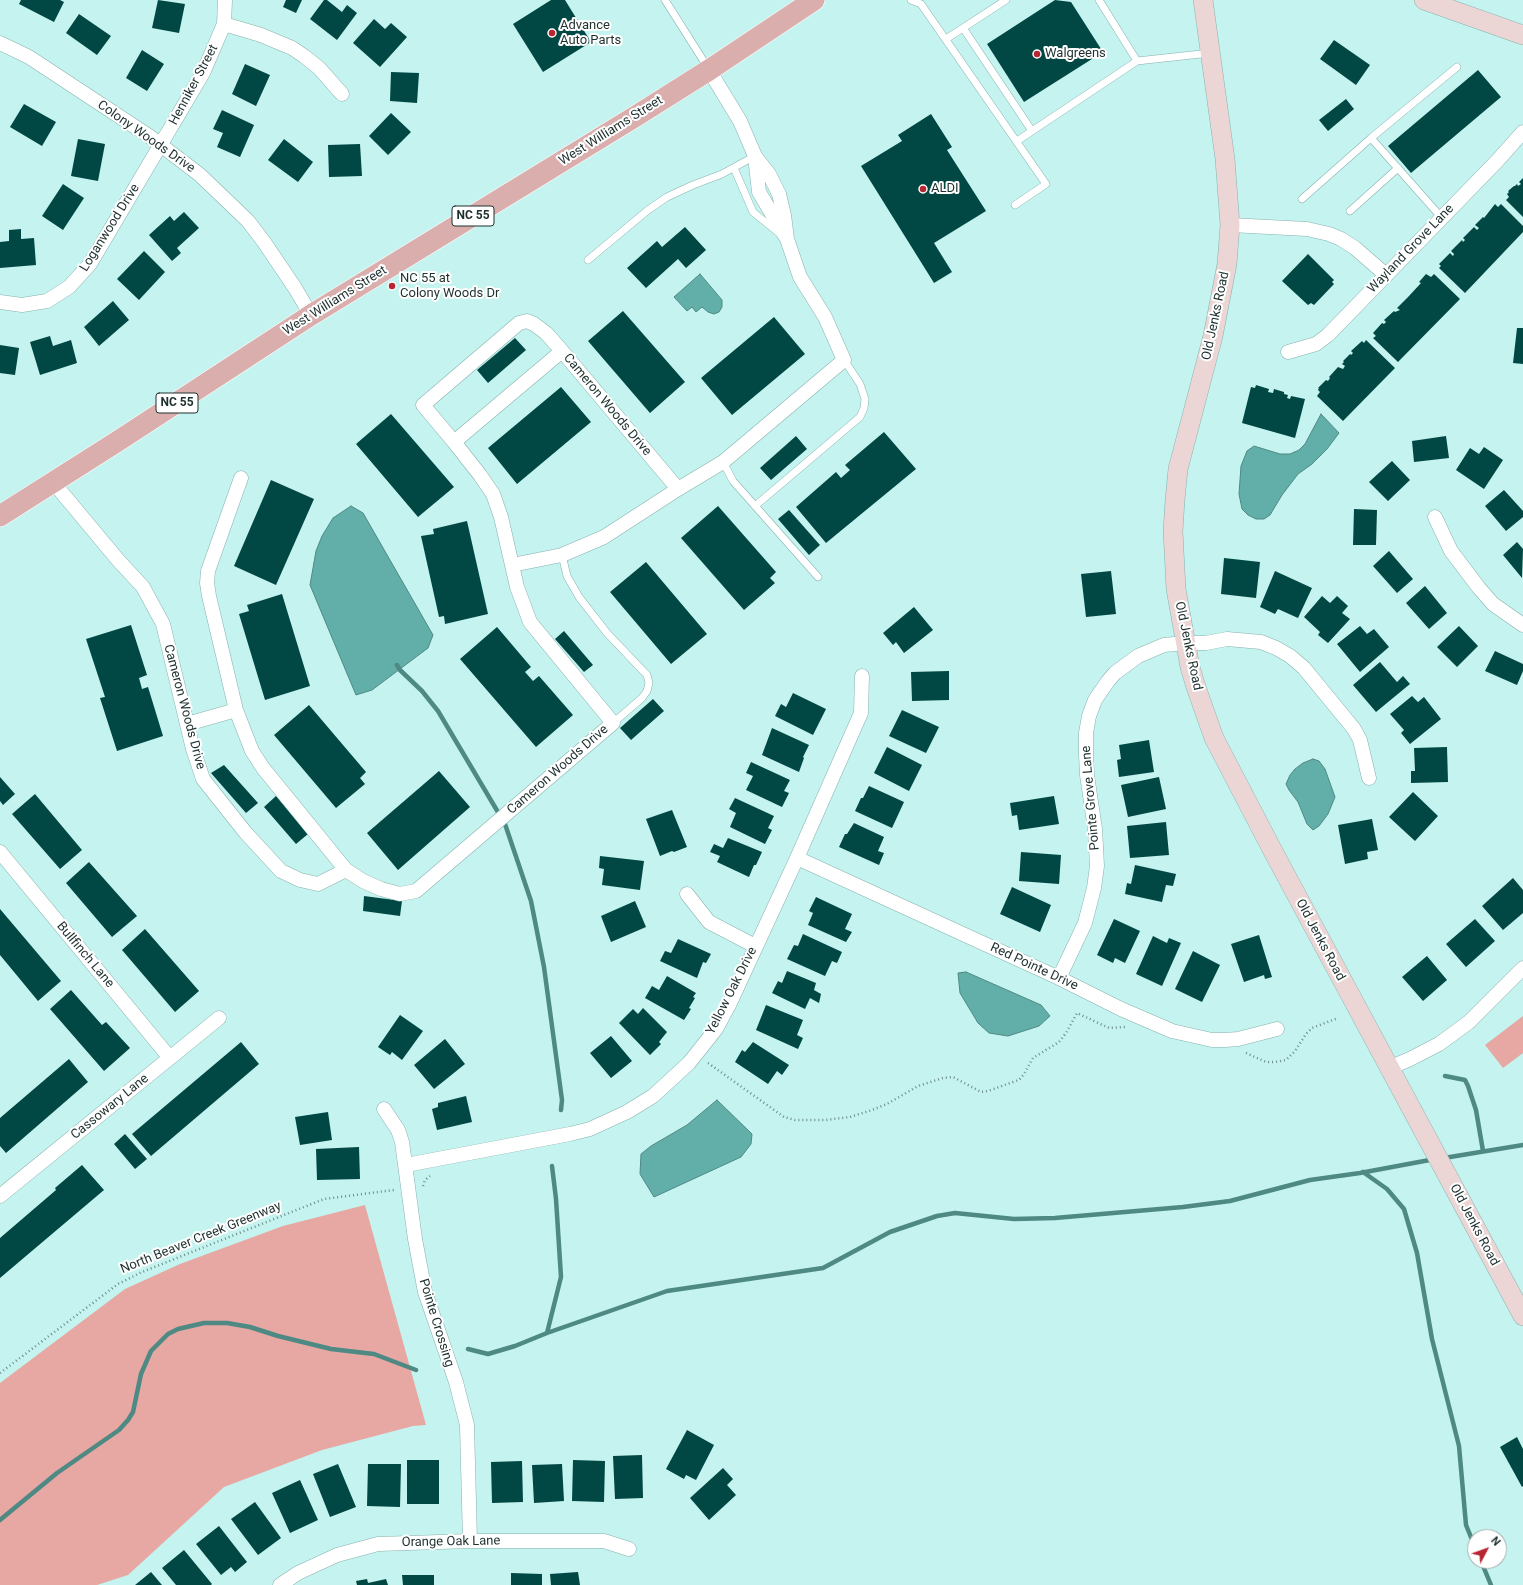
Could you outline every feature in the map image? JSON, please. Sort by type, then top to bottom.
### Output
[{"type":"main road","name":"West Williams Street","points":[[0,516],[311,315],[709,70],[814,0]]},
{"type":"street","name":"Henniker Street","points":[[161,145],[203,73],[224,24],[225,0]]},
{"type":"street","name":"Old Jenks Road","points":[[1203,0],[1226,159],[1230,225],[1227,264],[1213,336],[1178,469],[1176,485],[1173,531],[1175,575],[1185,643],[1196,687],[1214,738],[1275,855],[1523,1316]]},
{"type":"street","points":[[1434,2],[1523,35]]},
{"type":"street","points":[[224,24],[261,35],[292,48],[318,68],[342,94]]},
{"type":"street","name":"Colony Woods Drive","points":[[0,43],[29,57],[149,136],[200,175],[248,222],[264,242],[311,315]]},
{"type":"street","points":[[512,565],[562,555],[604,536],[678,488],[723,462],[844,360],[825,317],[800,277],[787,239],[759,192],[755,156],[740,121],[709,70]]},
{"type":"street","name":"Wayland Grove Lane","points":[[1288,352],[1316,344],[1328,335],[1523,132]]},
{"type":"street","name":"Loganwood Drive","points":[[0,302],[22,305],[47,301],[69,287],[79,278],[90,264],[161,145]]},
{"type":"street","points":[[1230,225],[1307,229],[1329,234],[1355,248],[1386,275]]},
{"type":"street","points":[[454,442],[423,405],[519,323],[527,321],[534,324],[546,333],[562,351]]},
{"type":"street","name":"Cameron Woods Drive","points":[[241,478],[208,571],[207,583],[236,710],[252,751],[263,768],[346,870],[363,881],[381,889],[400,894],[416,891],[613,723],[530,622],[517,587],[501,517],[493,494],[454,442],[562,351],[678,488]]},
{"type":"street","name":"Cameron Woods Drive","points":[[53,482],[118,560],[144,587],[163,624],[193,749],[203,779],[245,832],[281,871],[300,880],[318,884],[346,870]]},
{"type":"street","points":[[1435,517],[1451,551],[1479,588],[1493,604],[1523,625]]},
{"type":"street","name":"Pointe Grove Lane","points":[[1059,978],[1085,923],[1094,888],[1097,866],[1097,847],[1087,775],[1086,733],[1089,716],[1095,700],[1115,673],[1138,656],[1164,645],[1206,643],[1226,639],[1261,642],[1276,648],[1290,656],[1304,668],[1354,729],[1360,740],[1369,778]]},
{"type":"street","name":"Yellow Oak Drive","points":[[406,1165],[590,1129],[627,1112],[653,1096],[689,1063],[716,1029],[729,1005],[797,858],[861,713],[862,676]]},
{"type":"street","points":[[187,724],[236,710]]},
{"type":"street","name":"Bullfinch Lane","points":[[0,852],[170,1058]]},
{"type":"street","name":"Red Pointe Drive","points":[[797,858],[1059,978],[1121,1009],[1172,1031],[1212,1040],[1232,1040],[1277,1029]]},
{"type":"street","points":[[687,894],[709,922],[755,946]]},
{"type":"street","points":[[1389,1068],[1439,1044],[1470,1022],[1523,968]]},
{"type":"street","name":"Cassowary Lane","points":[[0,1196],[219,1018]]},
{"type":"street","name":"Pointe Crossing","points":[[384,1109],[398,1130],[402,1142],[415,1239],[424,1292],[456,1382],[467,1425],[470,1541]]},
{"type":"street","name":"Orange Oak Lane","points":[[280,1585],[316,1564],[337,1555],[378,1544],[470,1541],[604,1540],[629,1549]]},
{"type":"lane","points":[[665,0],[709,70]]},
{"type":"lane","points":[[911,0],[921,2],[1046,184],[1015,205]]},
{"type":"lane","points":[[946,39],[1006,0]]},
{"type":"lane","points":[[1099,0],[1137,61]]},
{"type":"lane","points":[[963,28],[1032,131]]},
{"type":"lane","points":[[1017,141],[1137,61],[1210,53]]},
{"type":"lane","points":[[1302,199],[1371,138],[1457,67]]},
{"type":"lane","points":[[1371,138],[1442,218]]},
{"type":"lane","points":[[588,260],[648,210],[667,197],[734,168],[755,156]]},
{"type":"lane","points":[[734,168],[753,212],[787,239]]},
{"type":"lane","points":[[1350,211],[1398,168]]},
{"type":"lane","points":[[755,506],[860,417],[864,408],[865,399],[860,384],[844,360]]},
{"type":"lane","points":[[723,462],[733,481],[818,577]]},
{"type":"lane","points":[[562,555],[567,576],[579,597],[607,633],[647,675],[649,683],[647,691],[642,698],[613,723]]},
{"type":"path","points":[[703,1068],[708,1062],[774,1111],[784,1117],[795,1120],[832,1119],[872,1110],[887,1104],[918,1086],[943,1078],[957,1078],[981,1092],[995,1089],[1013,1082]]},
{"type":"path","points":[[418,1186],[423,1186],[425,1180],[433,1175]]},
{"type":"path","name":"North Beaver Creek Greenway","points":[[0,1373],[118,1284],[142,1272],[324,1198],[390,1190]]},
{"type":"shaded area","points":[[1523,1016],[1523,1053],[1503,1068],[1485,1045]]},
{"type":"shaded area","points":[[365,1205],[426,1425],[413,1426],[322,1450],[224,1487],[128,1575],[97,1585],[0,1585],[0,1383],[125,1289],[180,1264],[283,1226]]},
{"type":"water","points":[[700,274],[722,300],[722,307],[719,312],[714,314],[708,312],[702,307],[696,312],[692,307],[687,311],[674,297]]},
{"type":"water","points":[[1321,414],[1339,433],[1327,449],[1312,464],[1298,474],[1282,495],[1270,515],[1264,519],[1256,519],[1248,515],[1242,509],[1239,494],[1241,466],[1247,451],[1254,446],[1280,454],[1290,454],[1299,450],[1305,444]]},
{"type":"water","points":[[351,506],[363,513],[433,635],[428,648],[372,690],[356,695],[310,585],[316,551],[322,536],[333,518]]},
{"type":"water","points":[[1313,759],[1319,761],[1325,769],[1335,797],[1328,814],[1319,826],[1313,830],[1307,824],[1298,802],[1286,784],[1290,775],[1295,769],[1303,763]]},
{"type":"water","points":[[966,972],[1041,1005],[1050,1016],[1039,1026],[1008,1036],[989,1033],[978,1023],[960,993],[958,973]]},
{"type":"water","points":[[717,1100],[752,1134],[751,1144],[741,1157],[654,1197],[640,1174],[641,1154],[651,1146],[687,1125]]},
{"type":"building","points":[[21,0],[60,0],[64,2],[54,22],[19,4]]},
{"type":"building","points":[[158,0],[185,4],[179,33],[152,28]]},
{"type":"building","points":[[286,0],[302,0],[296,13],[283,7]]},
{"type":"building","points":[[324,0],[327,0],[342,12],[347,5],[357,13],[337,40],[310,19]]},
{"type":"building","name":"Advance Auto Parts","points":[[551,0],[565,0],[591,42],[543,72],[513,24]]},
{"type":"building","name":"Walgreens","points":[[1055,0],[1071,2],[1103,52],[1024,102],[987,44]]},
{"type":"building","points":[[79,14],[111,36],[97,55],[66,33]]},
{"type":"building","points":[[374,19],[385,29],[391,23],[407,37],[380,67],[353,43]]},
{"type":"building","points":[[1334,40],[1370,65],[1356,85],[1320,59]]},
{"type":"building","points":[[142,50],[164,64],[147,91],[126,78]]},
{"type":"building","points":[[245,64],[270,75],[256,106],[232,94]]},
{"type":"building","points":[[1478,70],[1501,97],[1411,173],[1388,146]]},
{"type":"building","points":[[391,72],[419,73],[417,103],[390,101]]},
{"type":"building","points":[[1346,99],[1354,109],[1328,131],[1319,120]]},
{"type":"building","points":[[24,104],[56,122],[42,146],[10,127]]},
{"type":"building","points":[[222,110],[254,125],[240,157],[217,147],[223,133],[213,129]]},
{"type":"building","points":[[391,113],[411,132],[388,155],[369,136]]},
{"type":"building","name":"ALDI","points":[[931,114],[952,147],[947,150],[986,211],[934,243],[952,272],[934,283],[861,166],[902,141],[898,135]]},
{"type":"building","points":[[78,139],[105,144],[98,181],[71,176]]},
{"type":"building","points":[[284,139],[313,162],[298,182],[268,160]]},
{"type":"building","points":[[360,144],[362,176],[329,177],[328,145]]},
{"type":"building","points":[[1523,178],[1523,217],[1506,200],[1509,197],[1507,194],[1509,192],[1508,191],[1517,184],[1518,186],[1521,184],[1519,182]]},
{"type":"building","points":[[63,184],[84,198],[63,230],[42,216]]},
{"type":"building","points":[[1495,204],[1498,207],[1501,204],[1523,226],[1523,232],[1465,293],[1439,268],[1441,266],[1439,264],[1450,253],[1453,256],[1454,254],[1451,251],[1462,240],[1463,242],[1465,240],[1463,238],[1474,227],[1477,230],[1479,228],[1475,225],[1483,217],[1484,218]]},
{"type":"building","points":[[184,212],[199,228],[177,248],[181,253],[172,261],[149,235],[170,216],[174,221]]},
{"type":"building","points":[[685,227],[706,250],[686,268],[678,259],[646,288],[627,268],[657,241],[662,247]]},
{"type":"building","points":[[21,229],[21,239],[34,238],[36,265],[0,268],[0,242],[9,241],[9,230]]},
{"type":"building","points":[[144,251],[165,272],[139,300],[117,279]]},
{"type":"building","points":[[1308,254],[1334,280],[1332,282],[1334,284],[1314,305],[1311,303],[1308,305],[1282,281]]},
{"type":"building","points":[[1426,274],[1431,277],[1434,274],[1460,299],[1398,362],[1373,338],[1376,336],[1373,333],[1382,323],[1384,324],[1386,322],[1384,320],[1394,311],[1400,310],[1397,308],[1421,283],[1419,282]]},
{"type":"building","points":[[113,301],[129,320],[99,346],[84,327]]},
{"type":"building","points":[[623,311],[685,382],[650,413],[588,341]]},
{"type":"building","points":[[774,317],[805,354],[732,415],[701,378]]},
{"type":"building","points":[[1517,328],[1523,328],[1523,364],[1513,363]]},
{"type":"building","points":[[50,336],[53,346],[71,340],[77,363],[40,375],[30,342]]},
{"type":"building","points":[[515,338],[526,350],[488,383],[477,370]]},
{"type":"building","points":[[1366,340],[1395,368],[1343,421],[1317,396],[1320,392],[1318,388],[1326,380],[1328,381],[1330,378],[1329,377],[1338,367],[1343,369],[1345,366],[1342,364],[1344,362],[1343,361],[1353,353],[1351,351],[1362,341],[1364,343]]},
{"type":"building","points":[[0,345],[19,348],[15,375],[0,373]]},
{"type":"building","points":[[1256,385],[1269,389],[1268,392],[1273,393],[1274,389],[1284,392],[1284,394],[1288,395],[1287,398],[1290,399],[1291,396],[1305,399],[1295,438],[1242,423],[1251,387],[1255,388]]},
{"type":"building","points":[[561,387],[591,422],[517,484],[488,448]]},
{"type":"building","points":[[391,414],[454,487],[418,517],[356,444]]},
{"type":"building","points":[[884,432],[916,469],[826,543],[796,507],[836,472],[841,478],[850,470],[845,465]]},
{"type":"building","points":[[796,436],[807,449],[771,480],[760,468]]},
{"type":"building","points":[[1446,436],[1449,458],[1414,462],[1412,441]]},
{"type":"building","points":[[1484,447],[1503,460],[1484,489],[1456,470],[1470,448],[1479,454]]},
{"type":"building","points":[[1392,461],[1410,480],[1388,501],[1369,482]]},
{"type":"building","points":[[271,480],[314,499],[276,585],[234,566]]},
{"type":"building","points":[[1504,490],[1523,511],[1523,517],[1506,531],[1485,506]]},
{"type":"building","points":[[718,506],[776,572],[770,578],[775,583],[744,610],[681,538]]},
{"type":"building","points":[[1354,509],[1377,510],[1376,545],[1353,545]]},
{"type":"building","points":[[789,510],[820,545],[809,555],[778,519]]},
{"type":"building","points":[[467,521],[488,614],[445,624],[444,616],[439,617],[421,536],[434,534],[433,529]]},
{"type":"building","points":[[1517,542],[1523,549],[1522,578],[1503,555]]},
{"type":"building","points":[[1389,551],[1413,579],[1397,593],[1373,566]]},
{"type":"building","points":[[1224,558],[1260,562],[1256,598],[1221,594]]},
{"type":"building","points":[[646,562],[707,634],[671,664],[610,592]]},
{"type":"building","points":[[1111,571],[1116,614],[1086,617],[1081,574]]},
{"type":"building","points":[[1275,571],[1312,588],[1298,618],[1278,609],[1275,614],[1260,607]]},
{"type":"building","points":[[1425,586],[1447,613],[1429,629],[1406,603]]},
{"type":"building","points":[[282,594],[310,686],[265,700],[239,614],[249,611],[247,605]]},
{"type":"building","points":[[1322,596],[1330,603],[1337,596],[1348,606],[1342,613],[1350,619],[1328,643],[1318,635],[1320,632],[1304,617]]},
{"type":"building","points":[[914,607],[933,630],[904,653],[896,642],[893,645],[883,633]]},
{"type":"building","points":[[131,625],[147,675],[139,678],[142,689],[148,687],[163,736],[117,751],[100,698],[105,697],[86,639]]},
{"type":"building","points":[[1360,626],[1367,634],[1374,629],[1389,647],[1360,672],[1337,644]]},
{"type":"building","points":[[1459,626],[1478,646],[1457,667],[1437,647]]},
{"type":"building","points":[[497,627],[531,667],[525,672],[533,681],[539,676],[573,715],[536,747],[460,659]]},
{"type":"building","points":[[564,631],[593,665],[584,672],[555,639]]},
{"type":"building","points":[[1495,651],[1523,664],[1523,671],[1517,685],[1485,671]]},
{"type":"building","points":[[1380,662],[1397,682],[1403,676],[1410,684],[1376,712],[1353,685]]},
{"type":"building","points":[[949,671],[949,700],[912,701],[911,672]]},
{"type":"building","points":[[793,693],[826,709],[813,735],[775,716],[781,704],[786,707]]},
{"type":"building","points":[[1412,696],[1418,702],[1424,697],[1441,719],[1410,744],[1401,733],[1404,730],[1390,714]]},
{"type":"building","points":[[653,699],[664,711],[631,740],[620,728]]},
{"type":"building","points":[[309,705],[366,772],[360,778],[365,784],[336,808],[274,735]]},
{"type":"building","points":[[902,710],[939,727],[926,753],[889,736]]},
{"type":"building","points":[[772,728],[809,745],[803,757],[804,758],[799,772],[762,755]]},
{"type":"building","points":[[1149,740],[1154,772],[1119,777],[1117,760],[1121,759],[1119,745]]},
{"type":"building","points":[[887,747],[922,765],[909,791],[874,773]]},
{"type":"building","points":[[1447,747],[1448,782],[1411,783],[1411,771],[1415,771],[1414,748]]},
{"type":"building","points":[[751,762],[790,780],[784,791],[789,793],[782,807],[746,790],[753,776],[746,773]]},
{"type":"building","points":[[224,765],[258,803],[246,813],[211,773]]},
{"type":"building","points":[[439,771],[470,807],[398,870],[367,833]]},
{"type":"building","points":[[0,777],[15,794],[3,805],[0,801]]},
{"type":"building","points":[[1159,777],[1166,809],[1128,817],[1121,785]]},
{"type":"building","points":[[869,786],[904,802],[892,828],[855,811]]},
{"type":"building","points":[[1413,792],[1438,816],[1415,841],[1389,817]]},
{"type":"building","points":[[35,794],[82,850],[60,869],[12,814]]},
{"type":"building","points":[[276,796],[308,834],[296,844],[264,807]]},
{"type":"building","points":[[1054,796],[1059,824],[1019,830],[1017,815],[1012,816],[1010,803]]},
{"type":"building","points":[[735,798],[774,816],[768,828],[772,830],[765,844],[730,827],[736,813],[729,809]]},
{"type":"building","points":[[672,810],[687,847],[660,856],[646,819]]},
{"type":"building","points":[[1372,819],[1378,850],[1367,852],[1368,859],[1345,864],[1338,825]]},
{"type":"building","points":[[1166,822],[1169,855],[1130,858],[1127,826]]},
{"type":"building","points":[[854,823],[884,837],[878,851],[884,853],[879,865],[839,847],[845,834],[847,834]]},
{"type":"building","points":[[728,838],[762,852],[749,877],[717,862],[720,856],[710,852],[714,844],[723,848]]},
{"type":"building","points":[[1021,852],[1061,855],[1059,884],[1019,881]]},
{"type":"building","points":[[600,856],[644,861],[640,890],[602,885],[604,869],[599,868]]},
{"type":"building","points":[[89,862],[137,916],[112,937],[66,883]]},
{"type":"building","points":[[1135,865],[1176,874],[1173,886],[1166,885],[1162,902],[1125,894],[1127,883],[1131,884]]},
{"type":"building","points":[[1513,878],[1523,890],[1523,913],[1503,930],[1482,906]]},
{"type":"building","points":[[1012,887],[1051,905],[1040,932],[1000,914]]},
{"type":"building","points":[[364,896],[402,901],[400,916],[363,911]]},
{"type":"building","points":[[816,897],[852,914],[845,929],[852,932],[846,942],[808,925],[813,913],[809,911]]},
{"type":"building","points":[[635,901],[646,927],[611,942],[601,916]]},
{"type":"building","points":[[0,909],[61,981],[38,1001],[0,955]]},
{"type":"building","points":[[1114,919],[1140,931],[1125,963],[1115,958],[1113,963],[1097,955]]},
{"type":"building","points":[[1475,919],[1495,941],[1466,967],[1446,944]]},
{"type":"building","points":[[145,929],[199,991],[175,1012],[122,950]]},
{"type":"building","points":[[803,934],[842,952],[837,963],[832,961],[825,976],[787,959],[794,945],[798,946]]},
{"type":"building","points":[[1259,935],[1272,977],[1265,979],[1264,975],[1244,982],[1231,944]]},
{"type":"building","points":[[1153,936],[1167,943],[1169,938],[1181,943],[1162,986],[1136,974]]},
{"type":"building","points":[[678,939],[711,954],[706,963],[703,962],[697,978],[660,961],[665,951],[671,953]]},
{"type":"building","points":[[1193,951],[1220,965],[1202,1002],[1175,989]]},
{"type":"building","points":[[1427,956],[1447,980],[1423,1001],[1402,977]]},
{"type":"building","points":[[787,971],[816,983],[814,990],[821,994],[819,1003],[810,998],[805,1009],[772,993],[778,981],[782,983]]},
{"type":"building","points":[[667,976],[696,993],[693,997],[695,998],[689,1008],[691,1009],[684,1020],[645,998],[652,986],[659,990]]},
{"type":"building","points":[[71,990],[102,1025],[106,1022],[130,1048],[104,1071],[50,1009]]},
{"type":"building","points":[[766,1005],[803,1020],[797,1035],[803,1038],[798,1049],[756,1030]]},
{"type":"building","points":[[643,1008],[667,1032],[659,1042],[661,1044],[650,1055],[619,1023],[633,1009],[638,1014]]},
{"type":"building","points":[[400,1015],[423,1031],[402,1060],[392,1052],[390,1055],[378,1047]]},
{"type":"building","points":[[611,1036],[632,1061],[611,1078],[590,1053]]},
{"type":"building","points":[[445,1039],[465,1064],[434,1089],[414,1065]]},
{"type":"building","points":[[241,1042],[259,1064],[151,1156],[132,1134]]},
{"type":"building","points":[[753,1042],[789,1065],[782,1075],[777,1071],[768,1084],[735,1062],[742,1050],[745,1052]]},
{"type":"building","points":[[69,1059],[88,1082],[6,1153],[0,1146],[0,1118]]},
{"type":"building","points":[[466,1096],[472,1122],[437,1130],[432,1109],[438,1107],[438,1103]]},
{"type":"building","points":[[328,1112],[332,1140],[300,1145],[295,1117]]},
{"type":"building","points":[[125,1134],[147,1159],[135,1169],[114,1144]]},
{"type":"building","points":[[359,1147],[360,1179],[317,1180],[316,1149]]},
{"type":"building","points":[[82,1165],[104,1190],[0,1278],[0,1238],[56,1190],[55,1188]]},
{"type":"building","points":[[687,1430],[714,1445],[696,1480],[686,1475],[684,1479],[666,1469]]},
{"type":"building","points":[[1517,1437],[1523,1449],[1522,1487],[1500,1447]]},
{"type":"building","points":[[642,1455],[643,1498],[615,1499],[613,1456]]},
{"type":"building","points":[[407,1460],[439,1460],[439,1504],[407,1504]]},
{"type":"building","points":[[573,1460],[605,1461],[604,1502],[572,1501]]},
{"type":"building","points":[[522,1461],[523,1502],[492,1503],[491,1462]]},
{"type":"building","points":[[338,1464],[356,1507],[330,1517],[313,1474]]},
{"type":"building","points":[[368,1464],[401,1464],[400,1507],[367,1506]]},
{"type":"building","points":[[562,1464],[564,1501],[534,1503],[532,1465]]},
{"type":"building","points":[[723,1468],[733,1479],[727,1485],[736,1495],[709,1520],[690,1498]]},
{"type":"building","points":[[300,1480],[318,1520],[290,1533],[272,1493]]},
{"type":"building","points":[[255,1502],[281,1538],[258,1555],[231,1519]]},
{"type":"building","points":[[219,1526],[247,1562],[235,1572],[231,1567],[221,1575],[196,1544]]},
{"type":"building","points":[[184,1550],[212,1584],[211,1585],[176,1585],[162,1568]]},
{"type":"building","points":[[151,1572],[162,1585],[135,1585]]},
{"type":"building","points":[[578,1572],[580,1585],[551,1585],[550,1574]]},
{"type":"building","points":[[511,1573],[542,1574],[542,1585],[511,1585]]},
{"type":"building","points":[[402,1575],[434,1575],[434,1585],[403,1585]]},
{"type":"building","points":[[367,1579],[368,1583],[386,1579],[388,1585],[357,1585],[356,1581]]},
{"type":"waterway","points":[[397,665],[400,670],[422,691],[438,711],[505,824],[531,901],[544,967],[562,1100],[561,1110]]},
{"type":"waterway","points":[[1445,1076],[1465,1080],[1476,1110],[1483,1151]]},
{"type":"waterway","points":[[1444,1158],[1523,1145]]},
{"type":"waterway","points":[[468,1349],[488,1354],[515,1346],[547,1333],[667,1291],[823,1268],[890,1232],[937,1216],[955,1213],[1014,1219],[1055,1218],[1183,1207],[1230,1201],[1310,1180],[1360,1173],[1435,1159]]},
{"type":"waterway","points":[[547,1333],[561,1277],[556,1199],[552,1166]]},
{"type":"waterway","points":[[1363,1172],[1387,1189],[1404,1209],[1417,1253],[1432,1339],[1459,1446],[1466,1525],[1468,1529]]},
{"type":"waterway","points":[[0,1520],[57,1473],[119,1430],[133,1412],[141,1374],[151,1351],[168,1334],[178,1329],[204,1323],[227,1323],[250,1327],[278,1336],[331,1349],[374,1354],[416,1370]]},
{"type":"waterway","points":[[1484,1569],[1491,1585]]},
{"type":"place","name":"Advance Auto Parts","points":[[552,33]]},
{"type":"place","name":"Walgreens","points":[[1037,54]]},
{"type":"place","name":"ALDI","points":[[923,189]]},
{"type":"place","name":"NC 55 at Colony Woods Dr","points":[[392,286]]}]
